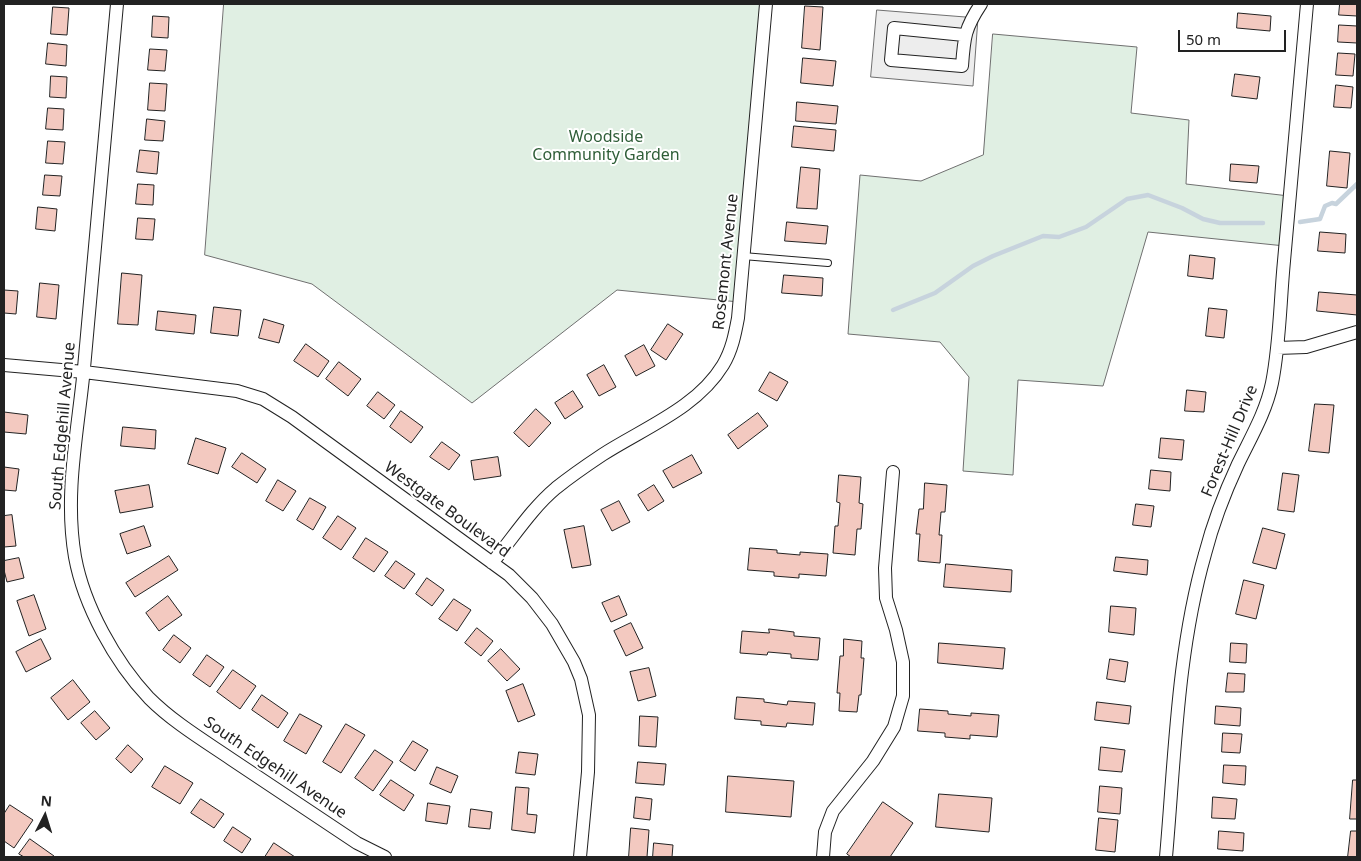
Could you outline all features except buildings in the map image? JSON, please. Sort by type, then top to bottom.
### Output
[{"type":"street","name":"South Edgehill Avenue","points":[[117,4],[84,372],[70,502],[75,557],[87,599],[103,632],[121,662],[150,698],[188,729],[357,843],[385,857]]},
{"type":"street","name":"Rosemont Avenue","points":[[492,563],[528,516],[556,488],[602,455],[681,408],[716,375],[724,364],[735,334],[766,4]]},
{"type":"street","points":[[964,35],[894,28],[891,60],[962,66],[964,35],[981,4]]},
{"type":"street","name":"Forest-Hill Drive","points":[[1166,857],[1182,672],[1190,614],[1204,554],[1216,518],[1230,482],[1268,400],[1277,348],[1307,4]]},
{"type":"street","points":[[1277,348],[1306,347],[1357,332]]},
{"type":"street","name":"Westgate Boulevard","points":[[4,365],[84,372],[237,391],[263,399],[292,417],[509,575],[540,608],[564,642],[581,679],[590,715],[590,744],[580,857]]},
{"type":"street","points":[[823,857],[826,832],[833,811],[873,761],[890,734],[894,727],[902,696],[903,662],[886,598],[885,568],[893,472]]},
{"type":"lane","points":[[743,256],[828,263]]},
{"type":"green space","name":"Woodside Community Garden","points":[[224,4],[766,4],[739,302],[617,290],[472,403],[312,284],[205,255]]},
{"type":"green space","points":[[993,34],[1137,47],[1131,113],[1189,120],[1186,184],[1289,196],[1285,246],[1148,232],[1103,386],[1018,380],[1013,475],[963,471],[969,377],[940,342],[848,334],[860,175],[921,181],[983,155]]},
{"type":"shaded area","points":[[877,10],[978,18],[973,86],[871,77]]},
{"type":"waterway","points":[[1300,222],[1320,219],[1325,206],[1332,203],[1336,204],[1357,184]]},
{"type":"waterway","points":[[893,310],[935,293],[973,266],[993,256],[1043,236],[1059,237],[1086,227],[1127,199],[1148,195],[1182,208],[1203,219],[1220,223],[1263,223]]}]
